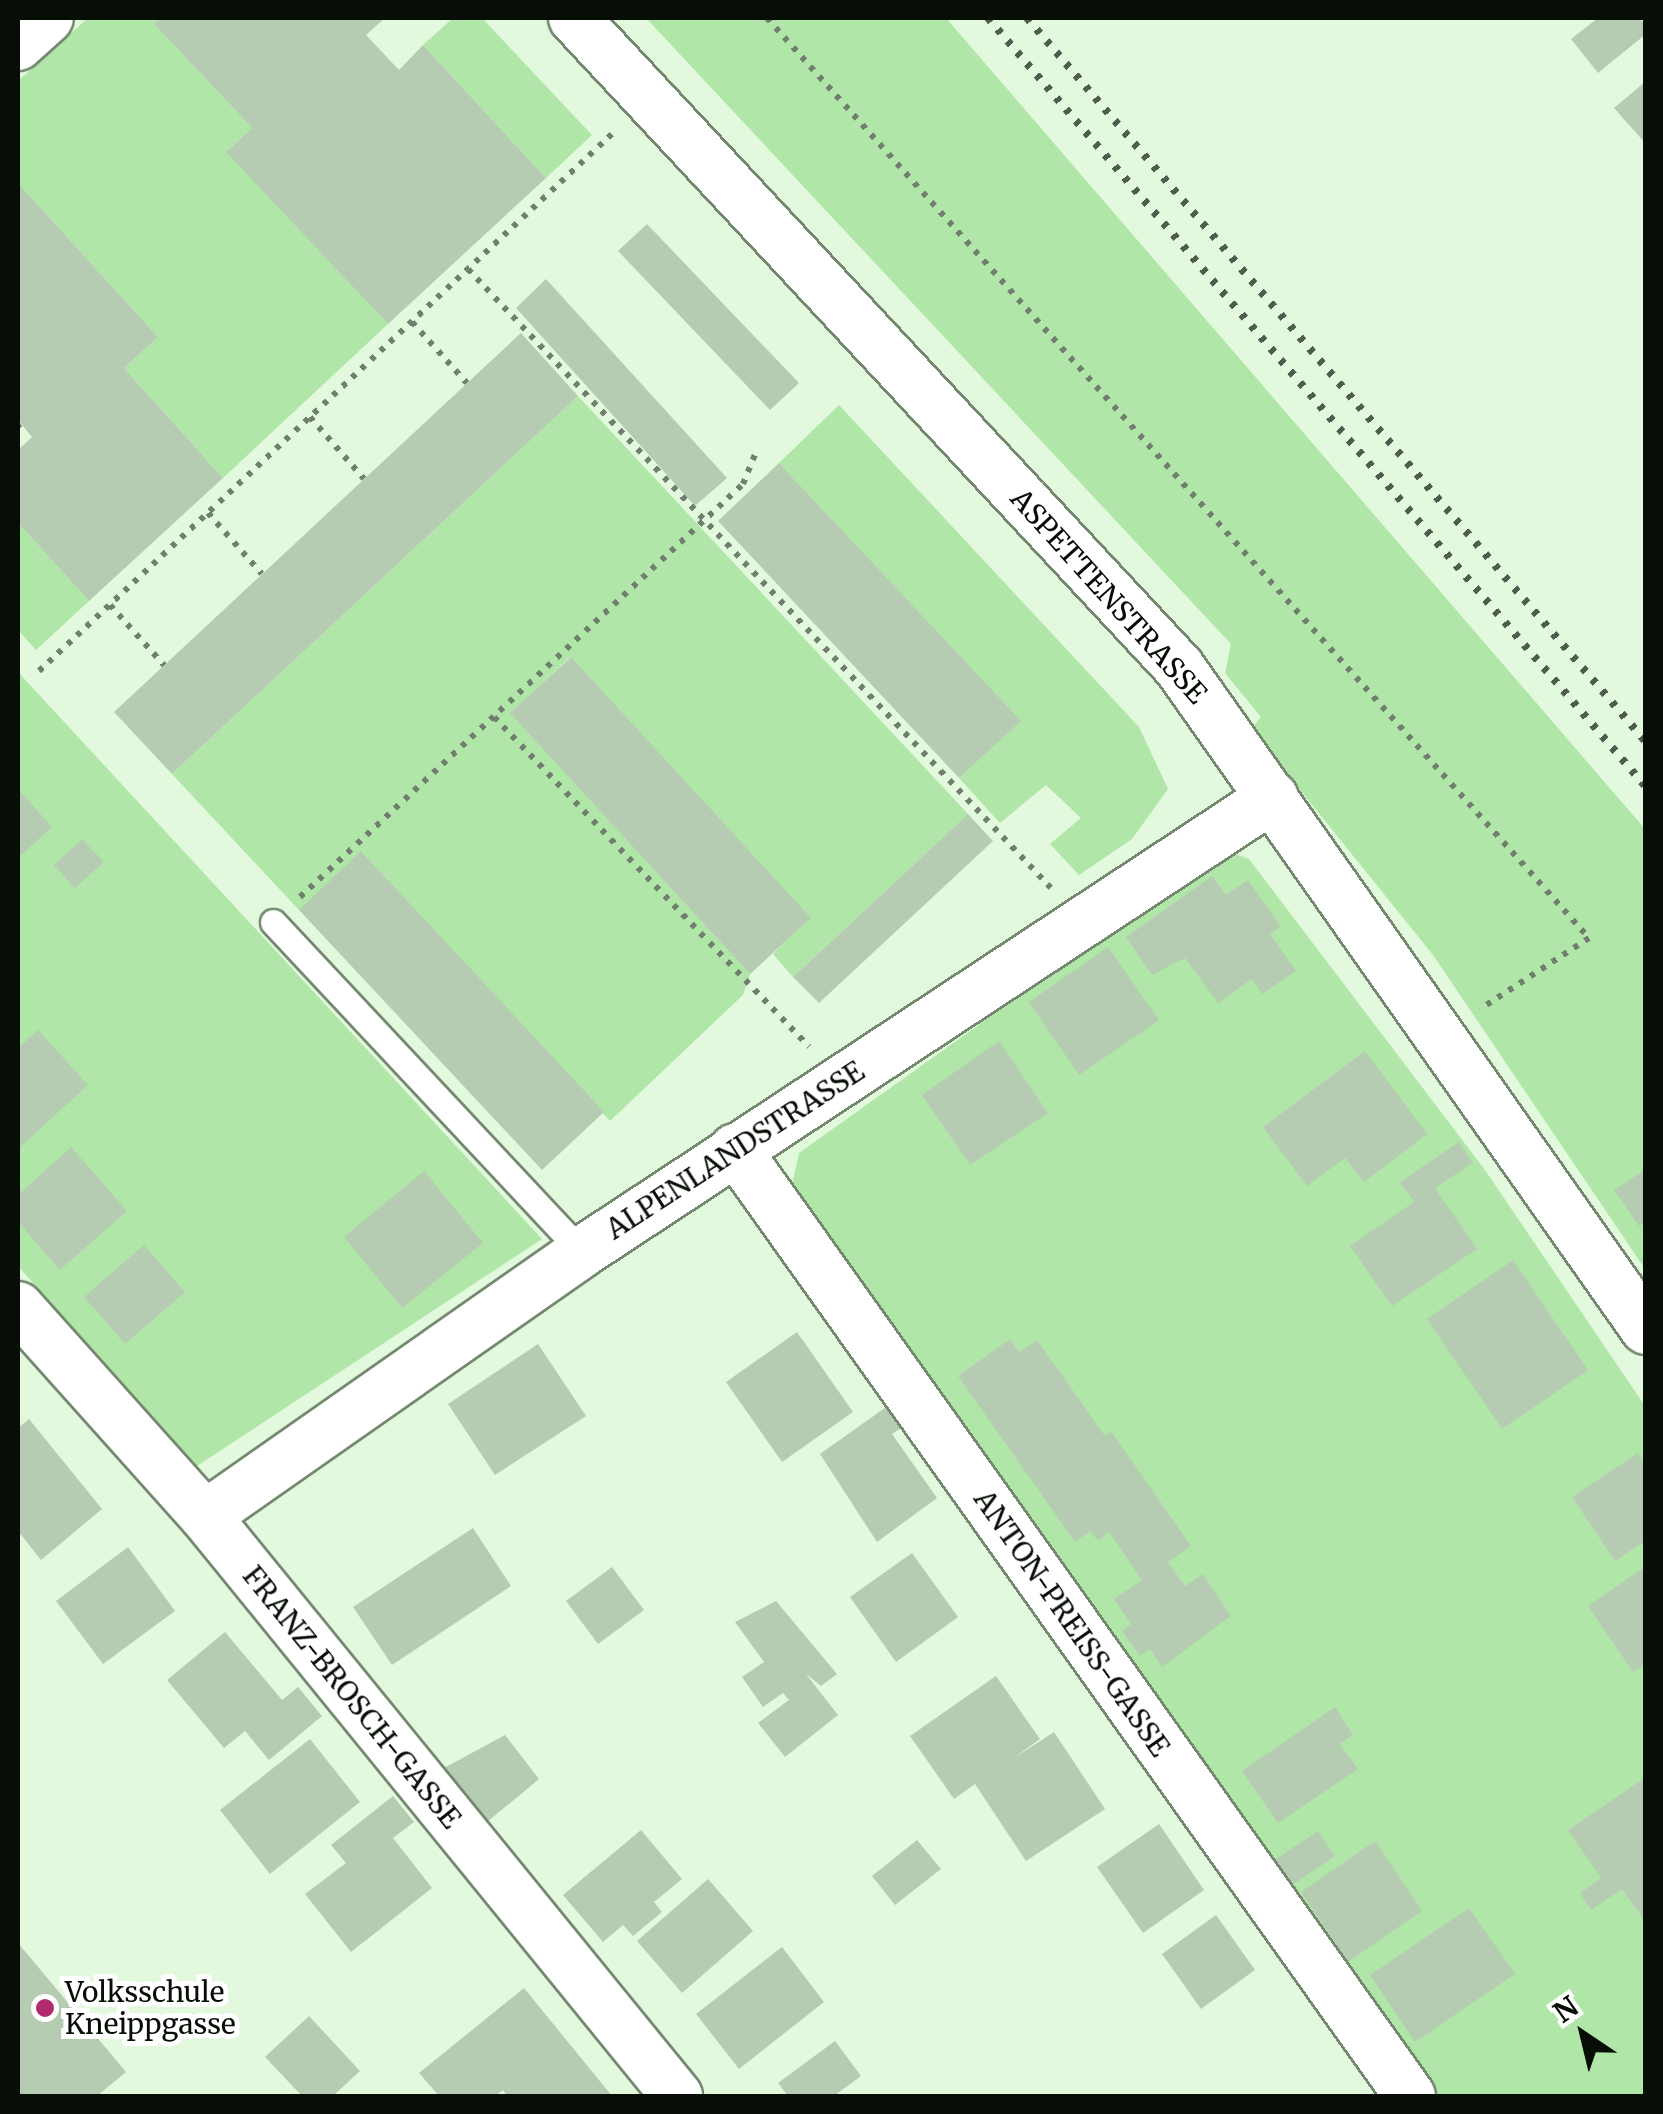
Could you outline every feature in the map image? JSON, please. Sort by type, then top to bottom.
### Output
[{"type":"street","points":[[18,45],[48,18]]},
{"type":"street","name":"ASPETTENSTRASSE","points":[[574,18],[651,96],[1179,668],[1646,1329]]},
{"type":"street","name":"ALPENLANDSTRASSE","points":[[205,1516],[582,1252],[1273,796]]},
{"type":"street","name":"ANTON-PREISS-GASSE","points":[[735,1149],[1410,2096]]},
{"type":"street","name":"FRANZ-BROSCH-GASSE","points":[[18,1306],[205,1516],[676,2096]]},
{"type":"lane","points":[[273,922],[582,1252]]},
{"type":"path","points":[[767,18],[1589,938],[1442,1037]]},
{"type":"path","points":[[39,672],[651,96]]},
{"type":"path","points":[[468,269],[1083,922]]},
{"type":"path","points":[[412,322],[467,383]]},
{"type":"path","points":[[310,417],[364,478]]},
{"type":"path","points":[[273,922],[743,484],[756,452]]},
{"type":"path","points":[[208,514],[262,574]]},
{"type":"path","points":[[110,604],[164,666]]},
{"type":"path","points":[[494,717],[840,1080]]},
{"type":"green space","points":[[88,18],[161,18],[155,25],[252,128],[227,151],[388,324],[223,478],[124,368],[158,337],[18,183],[18,81]]},
{"type":"green space","points":[[453,18],[482,18],[592,135],[546,178],[423,45]]},
{"type":"green space","points":[[646,18],[946,18],[1645,829],[1645,1269],[1433,955],[1251,729],[1261,717],[1225,673],[1231,644]]},
{"type":"green space","points":[[578,396],[968,814],[793,977],[773,954],[810,918],[570,657],[511,713],[750,974],[743,995],[610,1121],[362,852],[299,910],[172,774]]},
{"type":"green space","points":[[839,405],[1139,727],[1168,789],[1132,839],[1079,875],[1050,844],[1081,818],[1046,785],[1000,823],[959,778],[1020,721],[779,463]]},
{"type":"green space","points":[[18,523],[89,601],[36,650],[18,630]]},
{"type":"green space","points":[[18,672],[542,1239],[197,1466],[18,1266]]},
{"type":"green space","points":[[1224,850],[1249,859],[1485,1170],[1645,1406],[1645,2096],[1437,2096],[791,1190],[799,1153]]},
{"type":"building","points":[[161,18],[385,18],[366,35],[399,70],[423,45],[546,178],[388,324],[226,152],[252,128],[154,24]]},
{"type":"building","points":[[1598,18],[1639,18],[1646,25],[1646,34],[1598,73],[1571,39]]},
{"type":"building","points":[[1646,81],[1646,144],[1614,108]]},
{"type":"building","points":[[18,183],[158,337],[124,368],[223,478],[89,601],[18,523],[18,450],[32,437],[18,420]]},
{"type":"building","points":[[647,224],[799,383],[770,410],[618,251]]},
{"type":"building","points":[[546,279],[727,478],[695,506],[516,308]]},
{"type":"building","points":[[521,333],[578,396],[172,774],[114,712]]},
{"type":"building","points":[[779,463],[1021,721],[959,778],[718,521]]},
{"type":"building","points":[[571,657],[811,918],[750,974],[510,713]]},
{"type":"building","points":[[18,789],[52,827],[18,858]]},
{"type":"building","points":[[968,814],[993,841],[819,1003],[793,977]]},
{"type":"building","points":[[82,839],[104,862],[75,888],[54,865]]},
{"type":"building","points":[[361,851],[604,1112],[542,1170],[299,910]]},
{"type":"building","points":[[1212,876],[1226,895],[1248,880],[1281,927],[1270,934],[1296,971],[1262,994],[1252,979],[1218,1003],[1185,958],[1152,975],[1126,937]]},
{"type":"building","points":[[1108,947],[1159,1020],[1079,1075],[1029,1002]]},
{"type":"building","points":[[38,1030],[88,1085],[18,1149],[18,1048]]},
{"type":"building","points":[[999,1041],[1048,1113],[970,1165],[922,1095]]},
{"type":"building","points":[[1365,1051],[1427,1134],[1364,1182],[1345,1158],[1307,1186],[1263,1127]]},
{"type":"building","points":[[1459,1142],[1473,1163],[1435,1188],[1477,1249],[1392,1306],[1350,1246],[1414,1202],[1400,1182]]},
{"type":"building","points":[[71,1147],[127,1211],[60,1270],[18,1222],[18,1195]]},
{"type":"building","points":[[1646,1169],[1646,1222],[1639,1226],[1614,1190]]},
{"type":"building","points":[[424,1171],[483,1243],[402,1308],[344,1237]]},
{"type":"building","points":[[144,1245],[185,1292],[125,1344],[84,1297]]},
{"type":"building","points":[[1513,1260],[1588,1370],[1502,1429],[1427,1319]]},
{"type":"building","points":[[797,1332],[853,1412],[782,1462],[726,1382]]},
{"type":"building","points":[[1010,1339],[1019,1352],[1037,1340],[1105,1436],[1111,1431],[1191,1546],[1168,1562],[1185,1586],[1203,1574],[1231,1616],[1162,1667],[1150,1649],[1140,1656],[1122,1631],[1131,1624],[1114,1599],[1142,1580],[1109,1532],[1098,1541],[1090,1531],[1075,1542],[958,1376]]},
{"type":"building","points":[[538,1344],[586,1416],[495,1475],[448,1404]]},
{"type":"building","points":[[889,1405],[904,1426],[892,1434],[937,1498],[877,1542],[820,1454]]},
{"type":"building","points":[[29,1419],[102,1509],[41,1560],[18,1531],[18,1428]]},
{"type":"building","points":[[1638,1453],[1646,1465],[1646,1540],[1615,1561],[1572,1497]]},
{"type":"building","points":[[473,1528],[511,1586],[392,1665],[353,1607]]},
{"type":"building","points":[[128,1547],[175,1611],[103,1664],[56,1601]]},
{"type":"building","points":[[912,1553],[958,1617],[896,1662],[850,1597]]},
{"type":"building","points":[[1646,1566],[1646,1664],[1633,1672],[1588,1606]]},
{"type":"building","points":[[612,1567],[644,1610],[598,1644],[566,1601]]},
{"type":"building","points":[[776,1601],[837,1674],[821,1686],[806,1674],[838,1715],[785,1757],[758,1723],[789,1700],[783,1693],[763,1707],[742,1677],[764,1662],[735,1622]]},
{"type":"building","points":[[225,1632],[282,1700],[298,1687],[322,1716],[269,1760],[245,1731],[224,1748],[167,1680]]},
{"type":"building","points":[[996,1676],[1040,1739],[1014,1758],[1054,1732],[1105,1809],[1026,1861],[975,1784],[954,1799],[910,1736]]},
{"type":"building","points":[[1335,1707],[1353,1735],[1340,1744],[1358,1769],[1278,1823],[1242,1771]]},
{"type":"building","points":[[505,1735],[539,1779],[487,1822],[444,1768]]},
{"type":"building","points":[[310,1739],[360,1802],[270,1874],[220,1810]]},
{"type":"building","points":[[1646,1777],[1646,1923],[1622,1889],[1591,1910],[1580,1893],[1601,1878],[1568,1830]]},
{"type":"building","points":[[393,1796],[414,1822],[393,1838],[432,1888],[351,1952],[305,1894],[346,1863],[331,1845]]},
{"type":"building","points":[[1159,1824],[1204,1890],[1143,1933],[1097,1867]]},
{"type":"building","points":[[641,1830],[682,1879],[654,1902],[662,1912],[633,1936],[623,1925],[603,1942],[563,1895]]},
{"type":"building","points":[[1318,1831],[1335,1856],[1285,1890],[1268,1864]]},
{"type":"building","points":[[917,1840],[941,1869],[895,1905],[872,1876]]},
{"type":"building","points":[[1375,1841],[1422,1911],[1348,1962],[1301,1892]]},
{"type":"building","points":[[708,1879],[753,1931],[682,1993],[637,1941]]},
{"type":"building","points":[[1469,1908],[1515,1974],[1415,2042],[1370,1975]]},
{"type":"building","points":[[1216,1915],[1255,1970],[1201,2009],[1162,1954]]},
{"type":"building","name":"Volksschule Kneippgasse","points":[[18,1943],[126,2072],[97,2096],[18,2096]]},
{"type":"building","points":[[782,1947],[824,2002],[739,2069],[696,2014]]},
{"type":"building","points":[[524,1988],[612,2096],[507,2096],[503,2090],[495,2096],[439,2096],[419,2073]]},
{"type":"building","points":[[309,2016],[360,2071],[333,2096],[302,2096],[265,2057]]},
{"type":"building","points":[[835,2041],[861,2076],[834,2096],[788,2096],[778,2083]]},
{"type":"railway","points":[[988,18],[1646,787]]},
{"type":"railway","points":[[1027,18],[1646,742]]},
{"type":"place","name":"Volksschule Kneippgasse","points":[[45,2008]]}]
